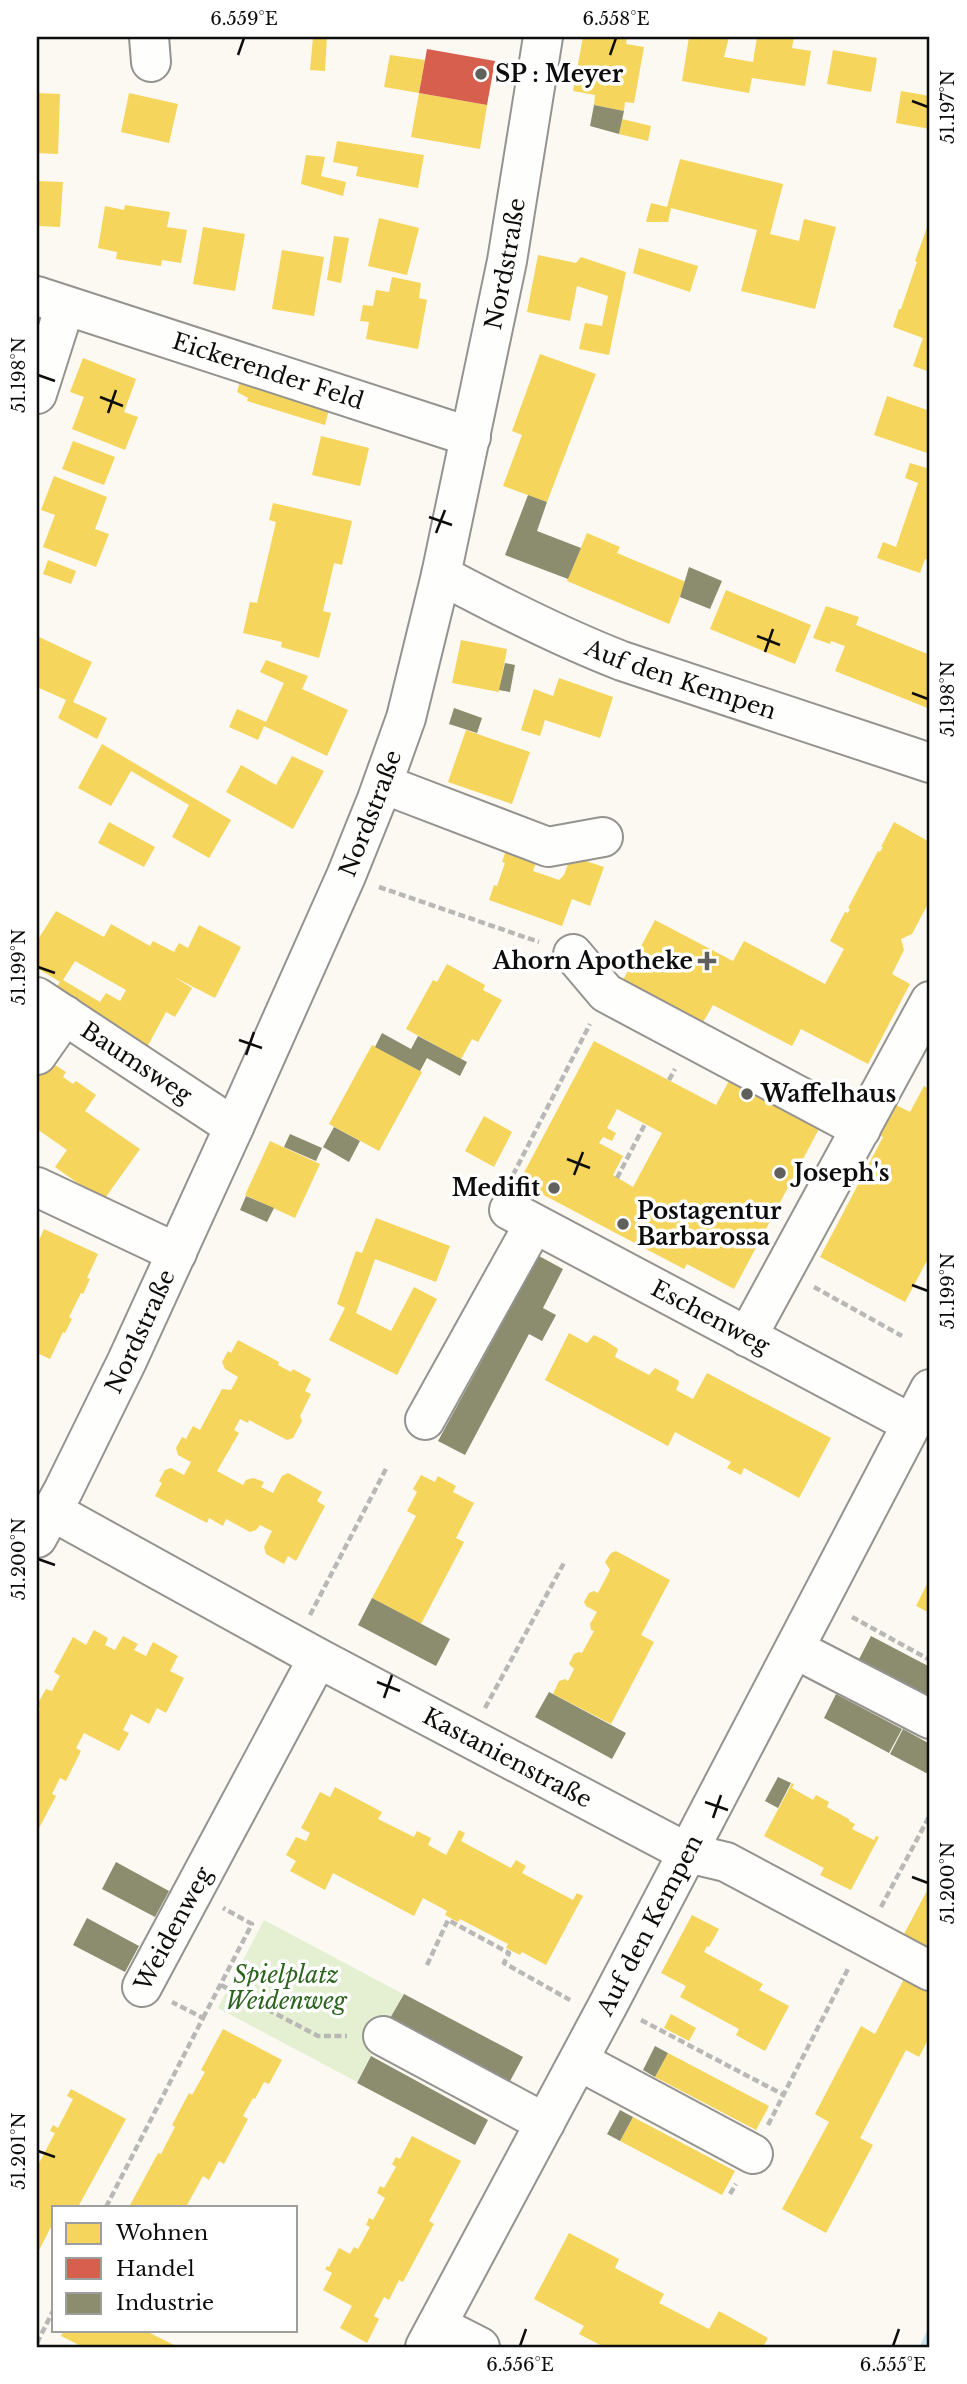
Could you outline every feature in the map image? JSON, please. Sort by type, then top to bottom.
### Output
[{"type":"street","name":"Nordstraße","points":[[47,1505],[177,1253],[346,876],[406,718],[471,437],[512,230],[543,37]]},
{"type":"street","name":"Eickerender Feld","points":[[37,394],[51,301],[471,437]]},
{"type":"street","name":"Auf den Kempen","points":[[441,575],[510,613],[622,661],[930,763]]},
{"type":"street","points":[[383,784],[548,847],[603,837]]},
{"type":"street","points":[[573,954],[606,993],[861,1129]]},
{"type":"street","points":[[747,1337],[861,1129],[917,1062],[930,1001]]},
{"type":"street","points":[[37,1055],[51,1006]]},
{"type":"street","name":"Baumsweg","points":[[51,1006],[234,1127]]},
{"type":"street","points":[[37,1186],[177,1253]]},
{"type":"street","points":[[425,1420],[521,1217]]},
{"type":"street","name":"Eschenweg","points":[[521,1217],[912,1424]]},
{"type":"street","name":"Auf den Kempen","points":[[431,2336],[579,2061],[930,1389]]},
{"type":"street","name":"Kastanienstraße","points":[[47,1505],[306,1651],[469,1738],[688,1853],[726,1862],[930,1970]]},
{"type":"street","points":[[795,1649],[930,1720]]},
{"type":"street","name":"Weidenweg","points":[[142,1987],[194,1890],[306,1651]]},
{"type":"street","points":[[383,2036],[545,2123]]},
{"type":"street","points":[[579,2061],[753,2154]]},
{"type":"street","points":[[431,2336],[480,2347]]},
{"type":"path","points":[[346,876],[573,954]]},
{"type":"path","points":[[521,1217],[509,1184],[606,993]]},
{"type":"path","points":[[617,1178],[645,1125]]},
{"type":"path","points":[[783,1270],[902,1336]]},
{"type":"path","points":[[306,1651],[387,1467]]},
{"type":"path","points":[[469,1738],[565,1561]]},
{"type":"path","points":[[820,1600],[930,1660]]},
{"type":"path","points":[[730,2194],[930,1815]]},
{"type":"path","points":[[108,2206],[252,1924],[194,1890]]},
{"type":"path","points":[[426,1965],[448,1920],[509,1953],[504,1963],[784,2095]]},
{"type":"path","points":[[221,1985],[318,2036],[383,2036]]},
{"type":"path","name":"Weidenweg","points":[[142,1987],[203,2018]]},
{"type":"path","points":[[37,2343],[52,2313]]},
{"type":"green space","name":"Spielplatz Weidenweg","points":[[264,1920],[403,1994],[357,2082],[218,2008]]},
{"type":"building: Wohnen","points":[[313,37],[327,37],[325,71],[310,70]]},
{"type":"building: Wohnen","points":[[583,37],[627,37],[626,44],[644,47],[634,103],[625,102],[624,111],[594,105],[595,95],[573,91]]},
{"type":"building: Wohnen","points":[[689,37],[729,37],[724,57],[753,62],[757,37],[794,37],[792,48],[811,51],[805,86],[752,78],[749,93],[682,81]]},
{"type":"building: Wohnen","points":[[833,50],[877,58],[871,92],[827,84]]},
{"type":"building: Wohnen","points":[[390,55],[425,60],[419,93],[384,87]]},
{"type":"building: Wohnen","points":[[901,91],[930,96],[930,129],[896,123]]},
{"type":"building: Wohnen","points":[[37,93],[60,94],[58,154],[37,153]]},
{"type":"building: Wohnen","points":[[129,93],[178,104],[169,143],[121,132]]},
{"type":"building: Wohnen","points":[[419,93],[487,105],[480,149],[411,137]]},
{"type":"building: Wohnen","points":[[622,119],[651,126],[648,141],[619,134]]},
{"type":"building: Wohnen","points":[[337,141],[424,155],[418,188],[356,176],[358,167],[333,162]]},
{"type":"building: Wohnen","points":[[306,155],[325,157],[321,176],[346,182],[343,196],[301,184]]},
{"type":"building: Wohnen","points":[[680,159],[783,184],[770,234],[799,241],[804,219],[836,227],[815,309],[741,291],[757,230],[671,208],[668,222],[646,222],[651,203],[667,207]]},
{"type":"building: Wohnen","points":[[37,181],[63,182],[60,227],[37,226]]},
{"type":"building: Wohnen","points":[[125,205],[170,212],[167,227],[187,230],[181,263],[162,260],[161,266],[116,259],[117,252],[98,248],[105,206],[124,210]]},
{"type":"building: Wohnen","points":[[379,218],[419,228],[407,275],[368,266]]},
{"type":"building: Wohnen","points":[[930,219],[930,372],[913,366],[923,338],[893,327]]},
{"type":"building: Wohnen","points":[[203,227],[245,234],[235,291],[193,284]]},
{"type":"building: Wohnen","points":[[334,236],[349,238],[341,283],[327,280]]},
{"type":"building: Wohnen","points":[[639,248],[698,266],[690,292],[633,273]]},
{"type":"building: Wohnen","points":[[282,250],[324,257],[314,316],[272,309]]},
{"type":"building: Wohnen","points":[[538,255],[576,263],[581,257],[626,272],[609,355],[579,349],[585,323],[602,326],[608,296],[577,286],[570,321],[527,312]]},
{"type":"building: Wohnen","points":[[392,277],[421,283],[419,298],[427,300],[418,349],[366,339],[369,322],[360,321],[363,305],[373,306],[376,290],[389,292]]},
{"type":"building: Wohnen","points":[[540,354],[596,374],[547,502],[503,486],[522,435],[512,431]]},
{"type":"building: Wohnen","points":[[83,358],[136,379],[124,412],[138,417],[125,450],[72,429],[84,397],[70,392]]},
{"type":"building: Wohnen","points":[[241,378],[330,406],[325,425],[247,401],[248,398],[237,392]]},
{"type":"building: Wohnen","points":[[887,396],[930,411],[930,454],[874,435]]},
{"type":"building: Wohnen","points":[[321,436],[369,448],[360,486],[312,475]]},
{"type":"building: Wohnen","points":[[73,441],[115,457],[104,485],[62,469]]},
{"type":"building: Wohnen","points":[[910,463],[930,469],[930,561],[925,559],[920,573],[877,558],[883,542],[896,547],[918,483],[905,478]]},
{"type":"building: Wohnen","points":[[54,476],[107,497],[95,529],[109,534],[96,567],[43,547],[55,515],[41,510]]},
{"type":"building: Wohnen","points":[[273,503],[352,521],[342,565],[334,563],[323,611],[331,613],[319,658],[281,647],[282,642],[243,633],[250,602],[257,603],[276,522],[269,520]]},
{"type":"building: Wohnen","points":[[587,533],[620,547],[617,553],[686,582],[669,624],[567,581]]},
{"type":"building: Wohnen","points":[[48,560],[76,571],[71,584],[43,574]]},
{"type":"building: Wohnen","points":[[726,590],[811,625],[795,664],[710,629]]},
{"type":"building: Wohnen","points":[[826,606],[859,617],[856,625],[930,655],[930,709],[835,671],[845,646],[813,638]]},
{"type":"building: Wohnen","points":[[37,636],[92,662],[73,702],[107,718],[97,739],[58,718],[66,700],[37,687]]},
{"type":"building: Wohnen","points":[[461,640],[507,649],[499,692],[452,683]]},
{"type":"building: Wohnen","points":[[266,660],[308,676],[302,689],[348,710],[327,756],[264,726],[258,740],[229,727],[237,709],[266,722],[284,683],[260,672]]},
{"type":"building: Wohnen","points":[[559,678],[613,697],[600,738],[545,720],[540,736],[521,730],[534,689],[553,696]]},
{"type":"building: Wohnen","points":[[466,730],[530,752],[512,804],[448,782]]},
{"type":"building: Wohnen","points":[[102,744],[231,820],[209,858],[172,837],[189,805],[131,771],[111,806],[78,788]]},
{"type":"building: Wohnen","points":[[292,756],[324,771],[293,829],[226,792],[241,765],[276,785]]},
{"type":"building: Wohnen","points":[[109,822],[155,847],[144,867],[98,843]]},
{"type":"building: Wohnen","points":[[894,822],[928,841],[930,839],[930,900],[912,934],[901,939],[904,950],[892,974],[910,984],[868,1064],[801,1029],[792,1046],[713,1005],[702,1024],[622,982],[655,920],[733,961],[744,941],[825,984],[844,949],[830,941],[845,912],[848,913],[848,908]]},
{"type":"building: Wohnen","points":[[507,847],[538,857],[533,871],[559,880],[564,875],[573,851],[577,858],[604,867],[590,906],[572,899],[562,926],[489,900],[505,863],[502,862]]},
{"type":"building: Wohnen","points":[[56,911],[104,937],[111,924],[150,946],[153,941],[174,952],[179,943],[188,948],[199,925],[241,947],[215,998],[174,977],[192,988],[175,1017],[166,1012],[145,1051],[52,994],[60,982],[37,968],[37,941]],"holes":[[[75,961],[126,990],[120,1001],[106,993],[100,1002],[63,980]]]},
{"type":"building: Wohnen","points":[[447,964],[485,985],[483,990],[502,1000],[478,1042],[472,1039],[461,1059],[406,1029],[433,980],[437,982]]},
{"type":"building: Wohnen","points":[[594,1041],[716,1105],[730,1079],[820,1127],[734,1289],[687,1264],[684,1269],[519,1182]],"holes":[[[617,1109],[662,1133],[633,1187],[613,1175],[623,1156],[599,1143],[603,1137],[612,1141],[616,1133],[607,1128]]]},
{"type":"building: Wohnen","points":[[372,1045],[422,1072],[379,1151],[329,1124]]},
{"type":"building: Wohnen","points":[[44,1058],[66,1072],[63,1077],[73,1084],[76,1081],[96,1095],[85,1111],[140,1149],[103,1201],[55,1167],[67,1150],[37,1129],[37,1069]]},
{"type":"building: Wohnen","points":[[924,1086],[930,1089],[930,1255],[905,1302],[820,1257],[883,1137],[876,1133],[892,1103],[910,1112]]},
{"type":"building: Wohnen","points":[[484,1116],[512,1132],[494,1167],[465,1151]]},
{"type":"building: Wohnen","points":[[270,1141],[320,1164],[295,1218],[245,1195]]},
{"type":"building: Wohnen","points":[[376,1218],[450,1246],[436,1282],[375,1259],[356,1313],[391,1331],[414,1287],[437,1299],[397,1375],[329,1340],[345,1308],[337,1304],[356,1251],[362,1253]]},
{"type":"building: Wohnen","points":[[44,1229],[98,1254],[87,1278],[90,1279],[69,1317],[72,1319],[50,1359],[37,1353],[37,1245]]},
{"type":"building: Wohnen","points":[[569,1333],[587,1343],[594,1335],[606,1341],[618,1349],[615,1357],[649,1375],[655,1368],[678,1380],[676,1390],[693,1399],[707,1373],[831,1438],[799,1498],[744,1468],[741,1475],[727,1468],[731,1462],[675,1432],[668,1446],[545,1380]]},
{"type":"building: Wohnen","points":[[238,1340],[279,1362],[278,1365],[291,1372],[293,1369],[311,1379],[305,1391],[311,1394],[293,1438],[287,1440],[249,1420],[248,1423],[240,1419],[234,1430],[239,1433],[217,1471],[243,1485],[246,1480],[253,1478],[264,1482],[261,1487],[273,1493],[282,1476],[288,1473],[322,1492],[317,1501],[325,1506],[296,1561],[288,1556],[284,1564],[266,1554],[264,1547],[272,1531],[260,1525],[250,1532],[226,1519],[223,1526],[209,1518],[207,1523],[155,1496],[165,1470],[171,1468],[184,1475],[191,1462],[178,1455],[176,1448],[182,1437],[186,1439],[193,1426],[200,1430],[222,1389],[231,1390],[238,1377],[225,1369],[222,1362]]},
{"type":"building: Wohnen","points":[[421,1475],[435,1482],[438,1476],[456,1486],[453,1492],[474,1503],[456,1538],[464,1542],[421,1624],[372,1598],[416,1516],[407,1511],[417,1492],[413,1489]]},
{"type":"building: Wohnen","points":[[616,1551],[670,1580],[641,1635],[654,1642],[611,1724],[553,1694],[559,1681],[568,1681],[574,1669],[569,1664],[574,1654],[582,1653],[594,1631],[591,1630],[590,1624],[597,1612],[584,1602],[589,1593],[598,1593],[610,1570],[605,1562],[611,1553]]},
{"type":"building: Wohnen","points":[[930,1578],[930,1613],[916,1606]]},
{"type":"building: Wohnen","points":[[94,1630],[108,1638],[105,1645],[115,1650],[123,1636],[138,1644],[134,1650],[146,1656],[153,1642],[178,1656],[170,1671],[184,1678],[166,1713],[157,1708],[149,1724],[131,1714],[123,1730],[129,1733],[119,1751],[84,1733],[76,1748],[81,1751],[66,1781],[60,1778],[52,1794],[56,1796],[37,1832],[37,1716],[40,1709],[37,1705],[46,1689],[52,1691],[60,1676],[54,1672],[73,1637],[86,1645]]},
{"type":"building: Wohnen","points":[[792,1783],[792,1788],[813,1800],[816,1795],[829,1802],[827,1807],[855,1824],[852,1829],[874,1840],[876,1836],[879,1837],[851,1890],[820,1875],[824,1868],[764,1836]]},
{"type":"building: Wohnen","points":[[335,1787],[382,1812],[378,1819],[414,1837],[417,1831],[431,1838],[428,1845],[446,1855],[459,1830],[465,1833],[461,1841],[511,1868],[516,1860],[526,1866],[522,1873],[573,1900],[577,1893],[583,1896],[546,1965],[522,1952],[520,1955],[506,1948],[508,1944],[460,1919],[458,1922],[445,1915],[447,1911],[423,1898],[414,1916],[333,1873],[325,1890],[290,1871],[296,1861],[286,1855],[296,1837],[306,1841],[310,1833],[301,1828],[320,1792],[330,1797]]},
{"type":"building: Wohnen","points":[[930,1885],[930,1951],[903,1936]]},
{"type":"building: Wohnen","points":[[692,1915],[719,1929],[704,1952],[763,1984],[759,1990],[789,2006],[765,2051],[736,2035],[739,2029],[680,1997],[686,1986],[661,1973]]},
{"type":"building: Wohnen","points":[[905,1977],[930,1990],[930,2036],[919,2057],[906,2050],[860,2138],[873,2145],[826,2233],[782,2209],[829,2122],[815,2114],[861,2026],[875,2034]]},
{"type":"building: Wohnen","points":[[671,2014],[696,2028],[689,2041],[664,2028]]},
{"type":"building: Wohnen","points":[[223,2029],[282,2060],[269,2084],[264,2082],[255,2099],[253,2098],[243,2116],[248,2119],[224,2164],[219,2161],[209,2180],[203,2176],[187,2206],[130,2206],[158,2153],[161,2154],[175,2127],[172,2125],[189,2093],[192,2095],[205,2072],[201,2070]]},
{"type":"building: Wohnen","points":[[668,2053],[769,2106],[756,2130],[655,2077]]},
{"type":"building: Wohnen","points":[[71,2089],[126,2119],[79,2206],[52,2206],[52,2225],[37,2254],[37,2162],[39,2163],[55,2133],[50,2131],[53,2125],[58,2128],[73,2099],[67,2096]]},
{"type":"building: Wohnen","points":[[633,2117],[735,2171],[722,2195],[620,2141]]},
{"type":"building: Wohnen","points":[[412,2136],[461,2161],[429,2221],[434,2224],[403,2282],[399,2280],[389,2300],[384,2297],[374,2316],[379,2319],[367,2343],[340,2328],[352,2306],[323,2290],[332,2273],[325,2269],[329,2267],[339,2248],[350,2254],[354,2247],[358,2249],[370,2227],[366,2225],[369,2218],[373,2220],[385,2198],[377,2193],[380,2186],[384,2188],[396,2167],[392,2164],[396,2157],[400,2159]]},
{"type":"building: Wohnen","points":[[569,2233],[619,2259],[615,2268],[664,2294],[659,2303],[709,2329],[719,2311],[768,2338],[763,2347],[604,2347],[579,2334],[584,2326],[534,2299]]},
{"type":"building: Wohnen","points":[[63,2332],[148,2332],[178,2347],[83,2347],[61,2336]]},
{"type":"building: Handel","points":[[427,49],[495,61],[487,105],[419,93]]},
{"type":"building: Industrie","points":[[594,105],[624,111],[619,134],[590,126]]},
{"type":"building: Industrie","points":[[528,495],[547,502],[537,531],[581,548],[568,579],[505,555]]},
{"type":"building: Industrie","points":[[689,567],[722,581],[710,609],[680,597]]},
{"type":"building: Industrie","points":[[505,663],[515,665],[510,692],[499,690]]},
{"type":"building: Industrie","points":[[454,708],[482,718],[477,733],[449,724]]},
{"type":"building: Industrie","points":[[382,1033],[411,1049],[418,1036],[467,1062],[460,1076],[427,1058],[420,1071],[375,1047]]},
{"type":"building: Industrie","points":[[334,1127],[360,1141],[349,1162],[323,1147]]},
{"type":"building: Industrie","points":[[290,1134],[322,1148],[316,1161],[284,1147]]},
{"type":"building: Industrie","points":[[246,1196],[274,1208],[267,1222],[240,1210]]},
{"type":"building: Industrie","points":[[539,1256],[563,1269],[543,1308],[556,1315],[542,1341],[529,1334],[465,1455],[438,1441]]},
{"type":"building: Industrie","points":[[372,1598],[450,1639],[436,1666],[358,1625]]},
{"type":"building: Industrie","points":[[871,1636],[930,1667],[930,1699],[858,1661]]},
{"type":"building: Industrie","points":[[549,1692],[626,1733],[612,1759],[535,1717]]},
{"type":"building: Industrie","points":[[836,1694],[902,1729],[889,1753],[824,1718]]},
{"type":"building: Industrie","points":[[903,1729],[930,1744],[930,1775],[890,1754]]},
{"type":"building: Industrie","points":[[778,1777],[791,1783],[778,1808],[765,1801]]},
{"type":"building: Industrie","points":[[116,1862],[169,1891],[155,1917],[102,1889]]},
{"type":"building: Industrie","points":[[87,1918],[139,1946],[125,1972],[73,1945]]},
{"type":"building: Industrie","points":[[404,1994],[523,2057],[509,2083],[389,2020]]},
{"type":"building: Industrie","points":[[655,2046],[668,2053],[655,2077],[643,2070]]},
{"type":"building: Industrie","points":[[371,2056],[488,2120],[475,2145],[357,2083]]},
{"type":"building: Industrie","points":[[620,2110],[633,2117],[620,2141],[607,2134]]},
{"type":"waterway","points":[[925,2347],[930,2336]]},
{"type":"place","name":"SP : Meyer","points":[[481,74]]},
{"type":"place","name":"Ahorn Apotheke","points":[[707,961]]},
{"type":"place","name":"Waffelhaus","points":[[747,1094]]},
{"type":"place","name":"Joseph's","points":[[780,1173]]},
{"type":"place","name":"Medifit","points":[[554,1188]]},
{"type":"place","name":"Postagentur Barbarossa","points":[[623,1224]]}]
